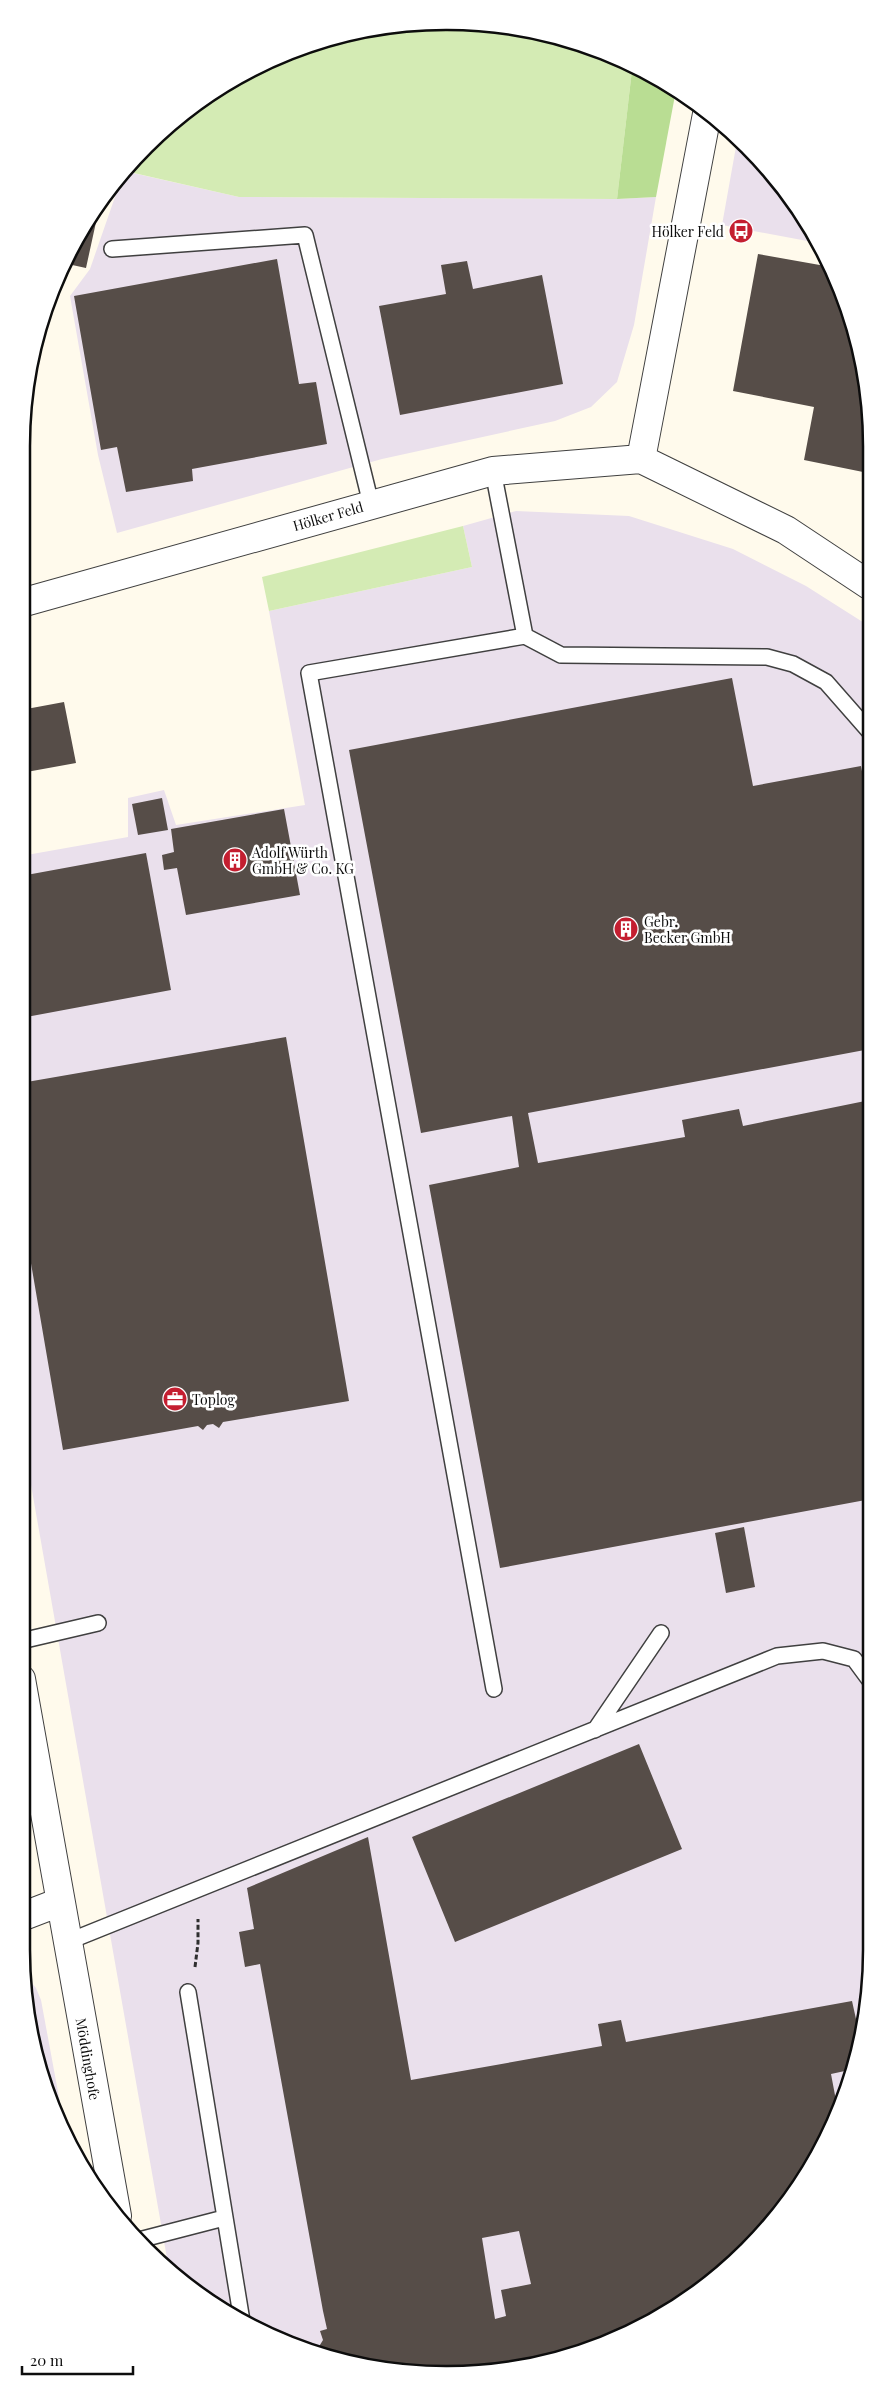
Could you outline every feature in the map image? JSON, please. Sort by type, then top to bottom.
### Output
[{"type":"street","points":[[705,120],[641,459],[786,530],[863,582]]},
{"type":"street","name":"Hölker Feld","points":[[30,600],[493,471],[641,459]]},
{"type":"street","name":"Möddinghofe","points":[[30,1730],[114,2200]]},
{"type":"street","points":[[30,1914],[60,1902]]},
{"type":"lane","points":[[112,249],[305,235],[371,504]]},
{"type":"lane","points":[[493,471],[525,636]]},
{"type":"lane","points":[[494,1689],[308,673],[525,636],[561,655],[767,657],[793,664],[826,682],[863,724]]},
{"type":"lane","points":[[30,1639],[98,1623]]},
{"type":"lane","points":[[595,1730],[661,1633]]},
{"type":"lane","points":[[67,1942],[777,1656],[823,1651],[854,1659],[863,1671]]},
{"type":"lane","points":[[188,1992],[240,2311]]},
{"type":"lane","points":[[146,2238],[224,2218]]},
{"type":"path","points":[[188,1992],[198,1944],[198,1906],[194,1891]]},
{"type":"shaded area","points":[[736,147],[777,193],[809,241],[722,225]]},
{"type":"shaded area","points":[[132,173],[239,197],[617,199],[656,197],[634,325],[617,382],[591,407],[555,421],[382,459],[117,533],[98,455],[70,296],[90,269],[117,192]]},
{"type":"shaded area","points":[[516,511],[629,516],[733,549],[806,586],[863,622],[863,1950],[862,1977],[855,2031],[841,2083],[831,2109],[820,2134],[793,2181],[760,2224],[741,2244],[721,2263],[678,2296],[631,2323],[606,2334],[554,2352],[528,2358],[474,2365],[446,2366],[419,2365],[365,2358],[313,2344],[287,2334],[262,2323],[215,2296],[167,2258],[30,1479],[30,854],[128,837],[128,798],[164,790],[176,825],[305,805],[269,611],[472,567],[463,526]]},
{"type":"shaded area","points":[[32,1983],[41,2000],[60,2105],[44,2057],[38,2031]]},
{"type":"green space","points":[[446,30],[474,31],[528,38],[554,44],[580,52],[632,73],[617,199],[239,197],[132,173],[172,133],[215,100],[262,73],[313,52],[365,38],[392,34]]},
{"type":"green space","points":[[632,73],[675,98],[656,197],[617,199]]},
{"type":"green space","points":[[463,526],[472,567],[269,611],[262,577]]},
{"type":"building","points":[[96,221],[86,268],[72,265]]},
{"type":"building","points":[[758,254],[821,265],[841,313],[855,365],[862,419],[863,472],[804,460],[814,407],[733,391]]},
{"type":"building","points":[[277,259],[299,384],[316,382],[327,444],[192,469],[193,481],[126,492],[117,447],[101,450],[74,296]]},
{"type":"building","points":[[467,261],[473,289],[542,275],[563,384],[400,415],[379,306],[446,294],[441,265]]},
{"type":"building","points":[[732,678],[753,786],[861,766],[863,777],[863,1050],[528,1113],[538,1163],[685,1137],[682,1120],[739,1109],[743,1126],[863,1101],[863,1500],[500,1568],[429,1185],[519,1167],[512,1116],[421,1133],[349,750]]},
{"type":"building","points":[[64,702],[76,763],[30,771],[30,708]]},
{"type":"building","points":[[162,798],[168,830],[138,835],[132,804]]},
{"type":"building","name":"Adolf Würth GmbH & Co. KG","points":[[284,809],[300,895],[186,915],[177,868],[164,870],[162,855],[174,852],[171,829]]},
{"type":"building","points":[[146,853],[171,990],[30,1016],[30,874]]},
{"type":"building","points":[[286,1037],[349,1401],[223,1422],[219,1428],[213,1424],[207,1425],[203,1430],[198,1426],[63,1450],[30,1258],[30,1081]]},
{"type":"building","points":[[744,1527],[755,1587],[726,1593],[715,1533]]},
{"type":"building","points":[[639,1744],[682,1849],[455,1942],[412,1837]]},
{"type":"building","points":[[368,1837],[411,2080],[602,2046],[598,2024],[621,2020],[626,2042],[852,2001],[856,2021],[855,2031],[845,2071],[831,2074],[835,2097],[831,2109],[820,2134],[793,2181],[760,2224],[741,2244],[721,2263],[678,2296],[631,2323],[606,2334],[554,2352],[528,2358],[474,2365],[446,2366],[419,2365],[365,2358],[319,2346],[323,2340],[320,2331],[327,2329],[260,1964],[245,1967],[239,1932],[254,1929],[247,1888]],"holes":[[[519,2231],[531,2284],[501,2290],[506,2316],[495,2319],[482,2238]]]},
{"type":"place","name":"Hölker Feld","points":[[741,231]]},
{"type":"place","name":"Adolf Würth GmbH & Co. KG","points":[[235,860]]},
{"type":"place","name":"Gebr. Becker GmbH","points":[[626,929]]},
{"type":"place","name":"Toplog","points":[[175,1399]]}]
